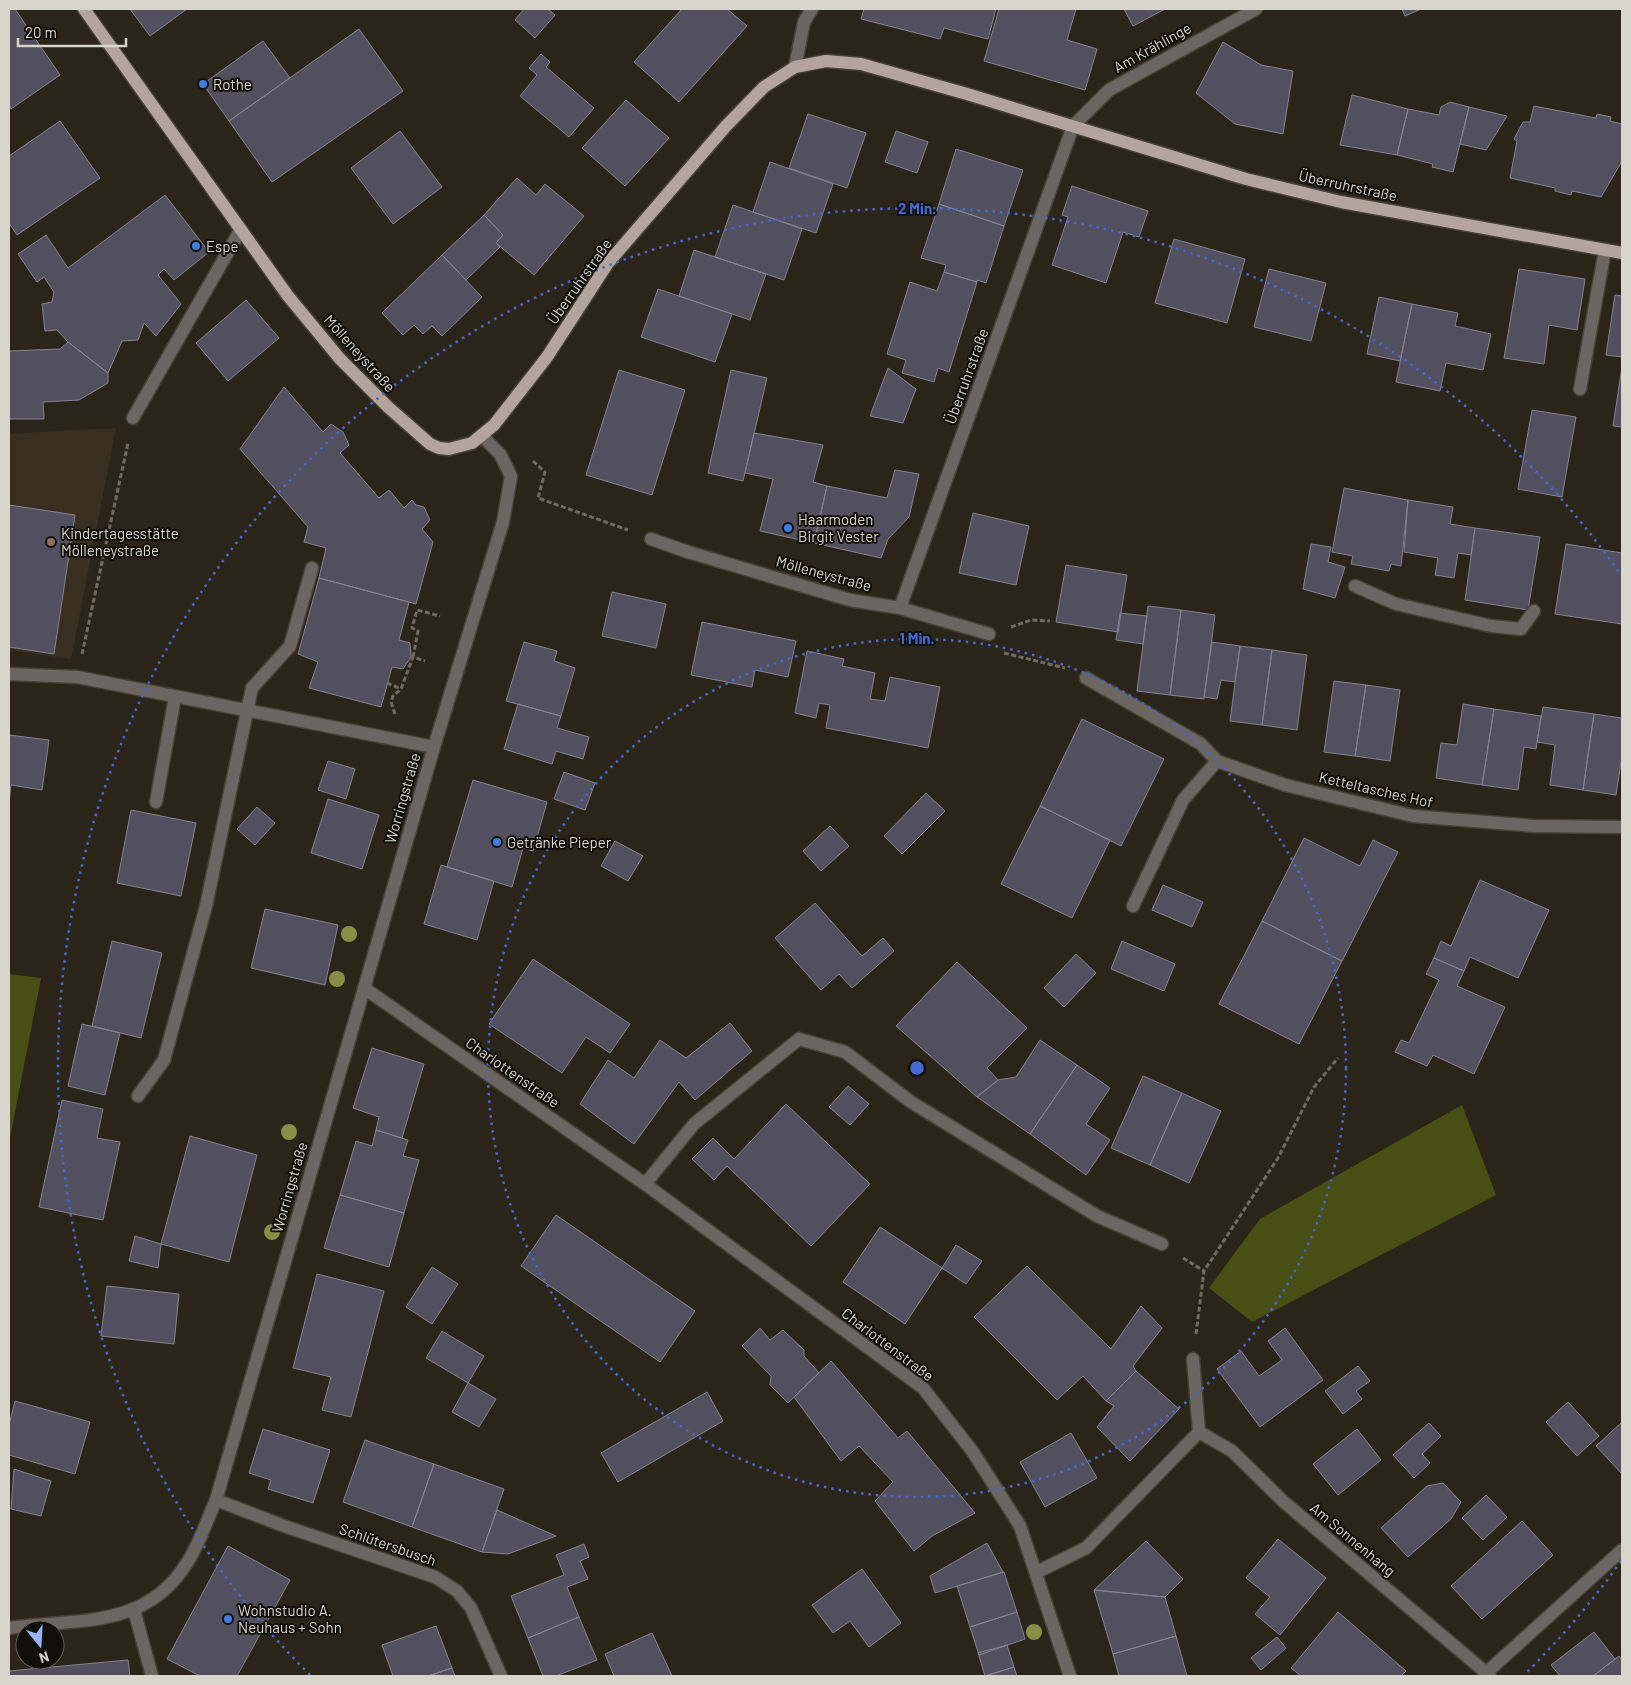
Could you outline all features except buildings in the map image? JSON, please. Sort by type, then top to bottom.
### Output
[{"type":"main road","name":"Mölleneystraße","points":[[84,9],[240,231],[320,334],[402,421],[430,444],[439,448],[461,446],[482,436]]},
{"type":"main road","name":"Überruhrstraße","points":[[482,436],[508,408],[547,357],[608,263],[726,126],[764,87],[795,66],[826,61],[861,64],[1246,179],[1341,202],[1622,253]]},
{"type":"street","points":[[795,66],[804,22],[812,9]]},
{"type":"street","name":"Am Krählinge","points":[[1073,126],[1109,90],[1256,9]]},
{"type":"street","name":"Überruhrstraße","points":[[900,608],[1073,126]]},
{"type":"street","points":[[134,418],[240,231]]},
{"type":"street","points":[[1580,389],[1605,250]]},
{"type":"street","name":"Worringstraße","points":[[9,1628],[106,1619],[134,1610],[165,1591],[188,1562],[216,1500],[434,747],[503,522],[511,476],[500,454],[482,436]]},
{"type":"street","name":"Mölleneystraße","points":[[651,539],[688,552],[850,600],[900,608],[989,634]]},
{"type":"street","points":[[138,1096],[164,1060],[206,906],[252,688],[290,646],[312,568]]},
{"type":"street","points":[[1355,586],[1396,604],[1491,626],[1521,629],[1534,611]]},
{"type":"street","name":"Worringstraße","points":[[9,674],[77,677],[434,747]]},
{"type":"street","name":"Ketteltasches Hof","points":[[1086,678],[1201,744],[1217,761],[1285,785],[1413,816],[1534,826],[1622,828]]},
{"type":"street","points":[[156,802],[175,697]]},
{"type":"street","points":[[1133,906],[1183,800],[1217,761]]},
{"type":"street","name":"Charlottenstraße","points":[[364,988],[644,1184],[923,1388],[973,1452],[1015,1518],[1036,1572],[1070,1676]]},
{"type":"street","points":[[644,1184],[694,1124],[799,1039],[845,1052],[910,1102],[1097,1216],[1162,1244]]},
{"type":"street","points":[[1036,1572],[1086,1548],[1199,1432],[1192,1359]]},
{"type":"street","name":"Am Sonnenhang","points":[[1199,1432],[1232,1451],[1284,1502],[1488,1675],[1621,1554]]},
{"type":"street","name":"Schlütersbusch","points":[[216,1500],[435,1577],[457,1591],[471,1608],[501,1676]]},
{"type":"street","points":[[134,1610],[152,1676]]},
{"type":"path","points":[[77,677],[134,418]]},
{"type":"path","points":[[531,459],[545,472],[538,498],[651,539]]},
{"type":"path","points":[[397,717],[391,702],[392,696],[401,689],[413,657],[418,632],[412,628],[417,610],[440,616]]},
{"type":"path","points":[[1050,621],[1031,620],[989,634],[1003,652],[1066,668],[1086,678]]},
{"type":"path","points":[[413,657],[425,661]]},
{"type":"path","points":[[386,683],[401,689]]},
{"type":"path","points":[[1192,1359],[1204,1271],[1278,1158],[1314,1087],[1338,1058]]},
{"type":"shaded area","name":"Kindertagesstätte Mölleneystraße","points":[[116,428],[71,659],[9,650],[9,434]]},
{"type":"green space","points":[[9,974],[41,978],[9,1143]]},
{"type":"green space","points":[[1462,1105],[1496,1195],[1252,1322],[1209,1288],[1260,1219]]},
{"type":"place","name":"Rothe","points":[[203,84]]},
{"type":"place","name":"Espe","points":[[196,246]]},
{"type":"place","name":"Haarmoden Birgit Vester","points":[[788,528]]},
{"type":"place","name":"Kindertagesstätte Mölleneystraße","points":[[51,542]]},
{"type":"place","name":"Getränke Pieper","points":[[497,842]]},
{"type":"place","name":"Wohnstudio A. Neuhaus + Sohn","points":[[228,1619]]}]
